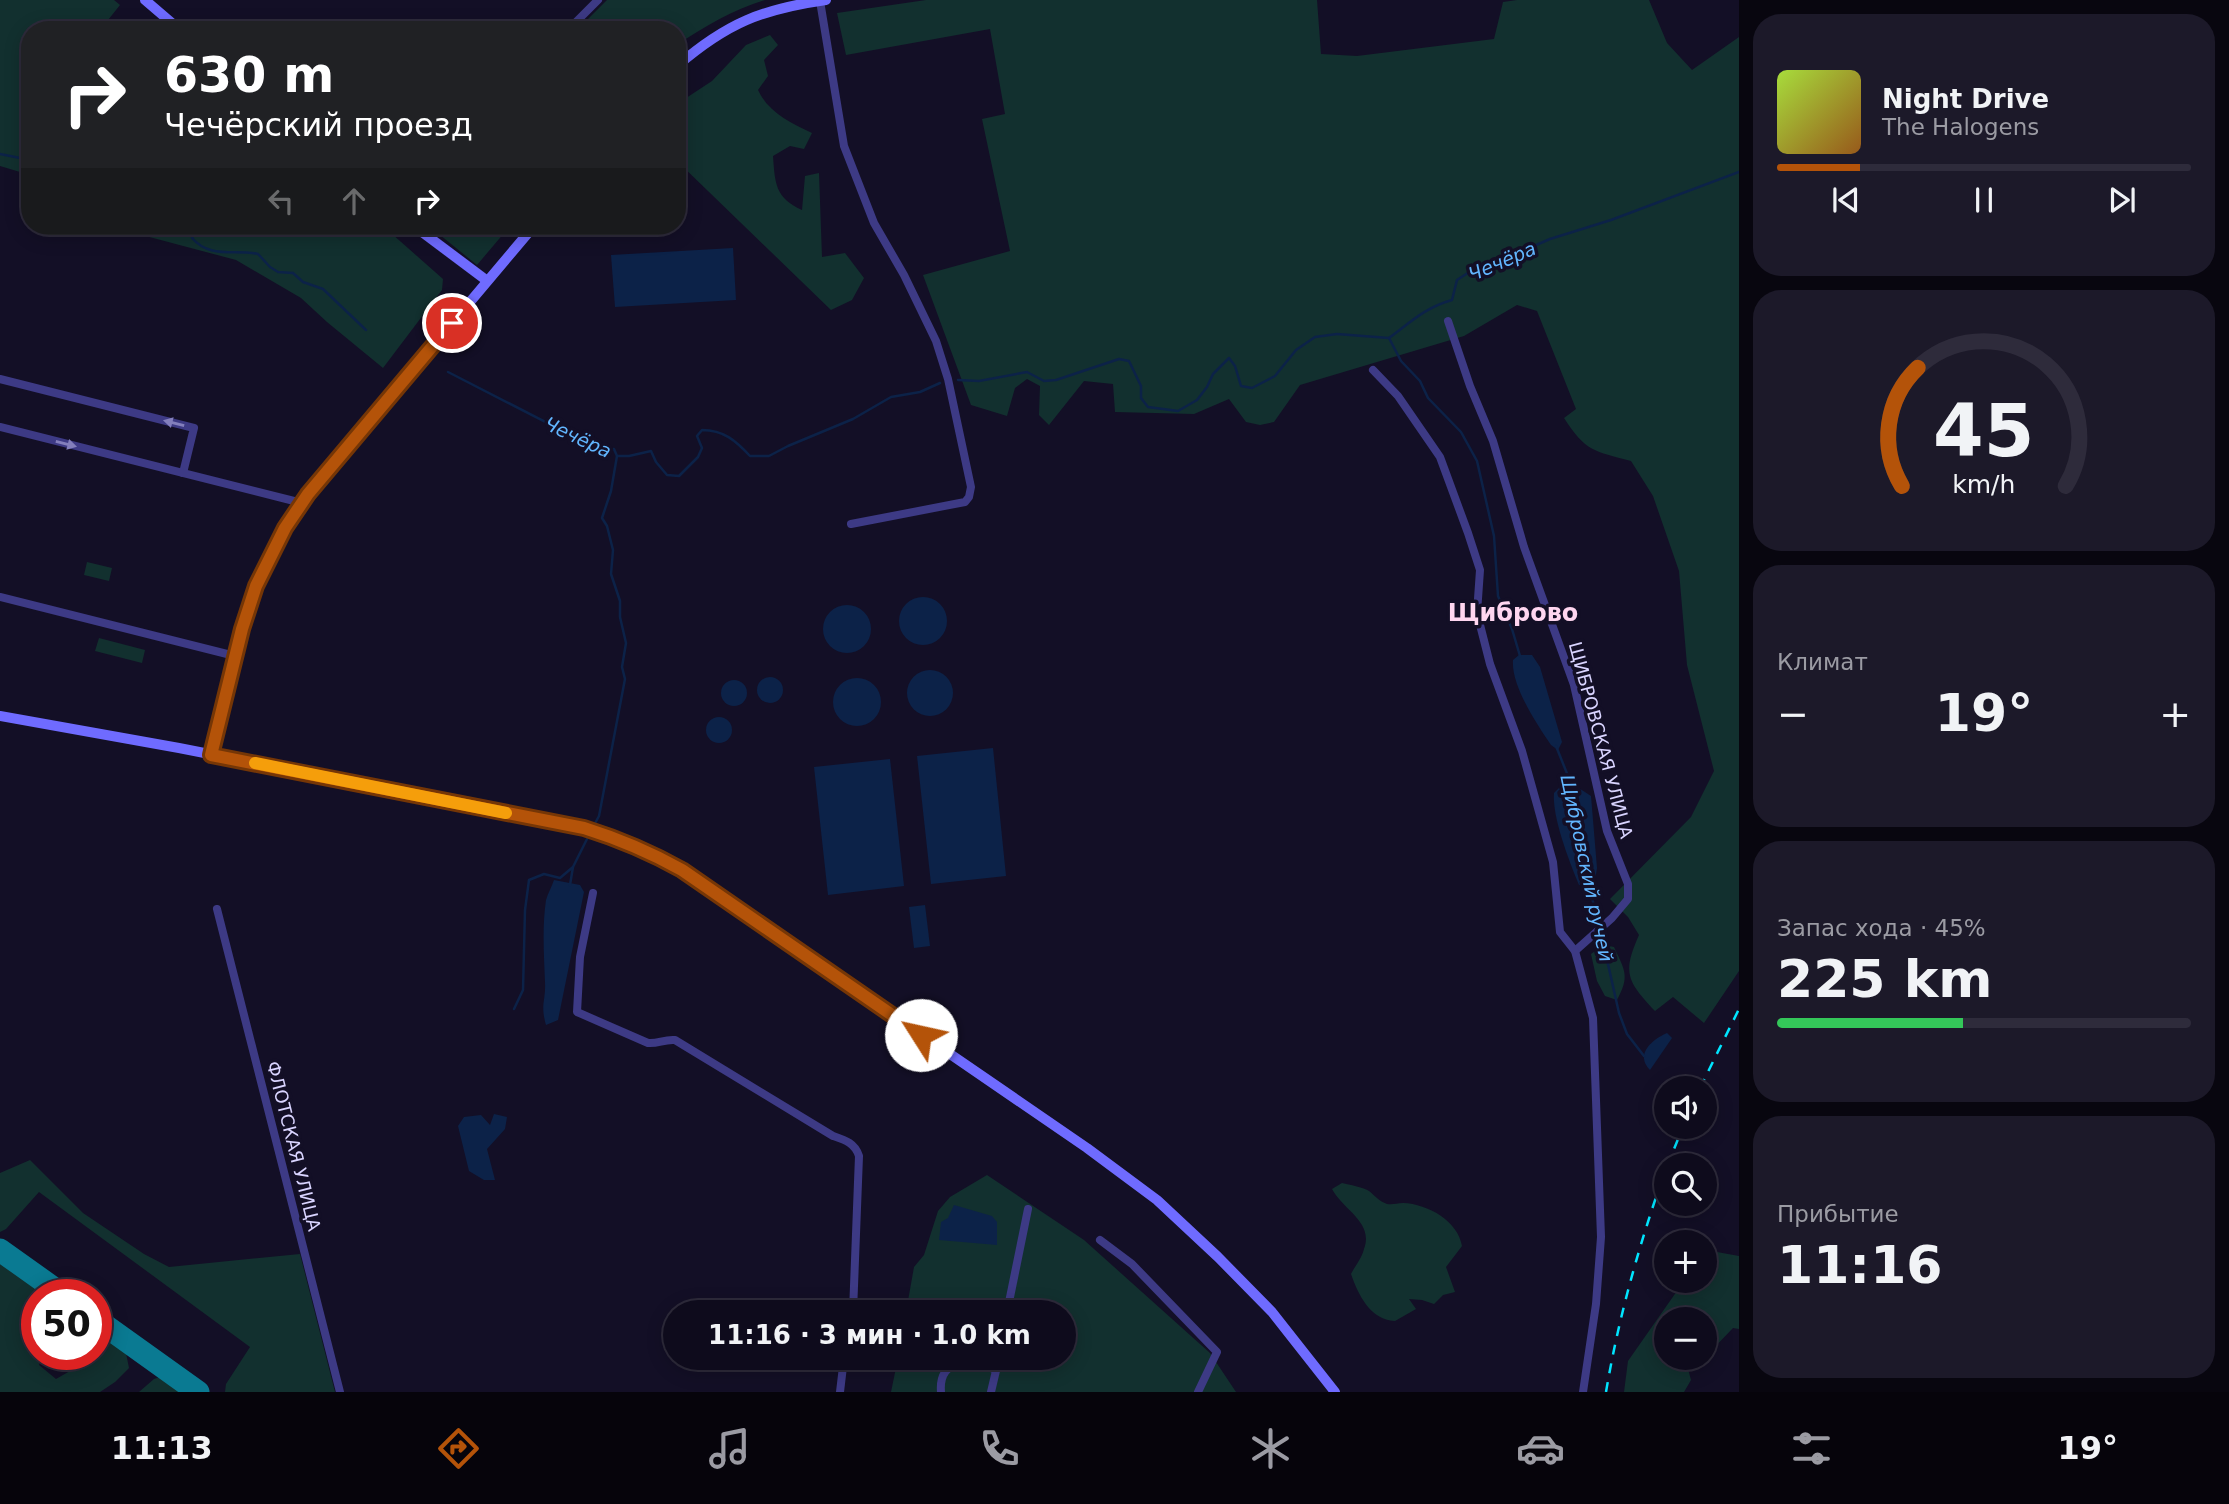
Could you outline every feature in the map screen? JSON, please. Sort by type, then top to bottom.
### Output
[{"type":"main road","points":[[145,0],[170,21]]},
{"type":"main road","points":[[686,59],[709,40],[751,17],[779,8],[822,0]]},
{"type":"main road","points":[[426,235],[486,280]]},
{"type":"main road","points":[[211,755],[242,629],[261,576],[285,528],[302,503],[526,235]]},
{"type":"main road","points":[[0,716],[584,828],[648,851],[682,870],[1087,1148],[1157,1200],[1272,1312],[1335,1392]]},
{"type":"street","points":[[577,21],[598,0]]},
{"type":"street","points":[[822,0],[844,146],[874,223],[931,330],[948,379],[971,486],[970,497],[965,502],[851,524]]},
{"type":"street","name":"ЩИБРОВСКАЯ УЛИЦА","points":[[1448,321],[1470,386],[1493,441],[1524,547],[1574,685],[1607,831],[1628,884],[1628,899],[1612,918],[1575,951]]},
{"type":"street","points":[[1373,370],[1398,396],[1440,457],[1468,533],[1480,570],[1477,612],[1487,651],[1522,751],[1553,862],[1560,932],[1575,951],[1594,1018],[1601,1237],[1596,1304],[1583,1392]]},
{"type":"street","points":[[0,379],[194,428],[183,473]]},
{"type":"street","points":[[0,428],[302,503]]},
{"type":"street","points":[[0,597],[235,656]]},
{"type":"street","points":[[593,893],[580,957],[578,1012],[648,1044],[664,1039],[675,1040],[833,1136],[848,1141],[857,1149],[858,1207],[854,1300]]},
{"type":"street","name":"ФЛОТСКАЯ УЛИЦА","points":[[217,909],[340,1392]]},
{"type":"street","points":[[1009,1300],[1028,1209]]},
{"type":"street","points":[[1100,1240],[1132,1264],[1217,1352],[1198,1392]]},
{"type":"street","points":[[840,1392],[843,1370]]},
{"type":"street","points":[[941,1392],[942,1380],[948,1370]]},
{"type":"street","points":[[991,1392],[996,1370]]},
{"type":"green space","points":[[0,0],[114,0],[120,5],[107,21],[21,21],[21,172],[0,166]]},
{"type":"green space","points":[[607,0],[765,0],[719,19],[686,39],[686,21],[586,21]]},
{"type":"green space","points":[[926,0],[1317,0],[1321,54],[1357,56],[1494,39],[1503,2],[1517,0],[1649,0],[1667,43],[1692,70],[1739,37],[1739,971],[1704,1023],[1673,997],[1655,1011],[1638,992],[1629,968],[1639,935],[1628,917],[1610,899],[1691,817],[1714,771],[1687,665],[1679,571],[1653,496],[1631,461],[1608,455],[1585,444],[1564,418],[1576,409],[1537,311],[1517,305],[1464,336],[1300,385],[1274,422],[1260,425],[1246,422],[1229,399],[1194,414],[1115,412],[1113,384],[1084,381],[1049,425],[1039,415],[1040,386],[1027,379],[1015,388],[1007,416],[971,405],[923,275],[1010,251],[982,119],[1005,114],[990,29],[846,55],[837,13]]},
{"type":"green space","points":[[770,35],[778,45],[764,60],[768,76],[758,90],[774,111],[812,133],[804,149],[790,146],[773,156],[781,195],[802,210],[805,176],[819,173],[822,257],[845,253],[864,278],[852,300],[831,310],[686,170],[686,98],[712,81],[746,45]]},
{"type":"green space","points":[[142,235],[393,235],[443,279],[442,290],[383,368],[301,298],[236,260]]},
{"type":"green space","points":[[440,235],[502,235],[477,265]]},
{"type":"green space","points":[[87,562],[112,568],[109,581],[84,575]]},
{"type":"green space","points":[[99,638],[145,650],[142,663],[95,651]]},
{"type":"green space","points":[[1604,945],[1614,947],[1623,968],[1624,985],[1617,1000],[1605,996],[1597,981],[1591,954]]},
{"type":"green space","points":[[30,1160],[83,1213],[144,1254],[169,1267],[300,1254],[335,1392],[225,1392],[226,1384],[250,1347],[39,1192],[6,1229],[0,1232],[0,1173]]},
{"type":"green space","points":[[987,1175],[1084,1240],[1210,1353],[1236,1392],[891,1392],[896,1370],[1076,1370],[1076,1300],[908,1300],[914,1267],[924,1255],[938,1211],[950,1197]]},
{"type":"green space","points":[[1342,1183],[1369,1191],[1387,1204],[1413,1204],[1432,1210],[1448,1222],[1455,1229],[1462,1246],[1446,1267],[1455,1292],[1443,1295],[1434,1304],[1409,1299],[1416,1309],[1395,1321],[1386,1320],[1372,1311],[1357,1290],[1351,1274],[1362,1256],[1366,1240],[1361,1224],[1332,1189]]},
{"type":"green space","points":[[1717,1252],[1739,1256],[1739,1329],[1733,1328],[1717,1345],[1717,1307],[1666,1307],[1676,1293],[1717,1293]]},
{"type":"green space","points":[[0,1262],[24,1279],[21,1279],[21,1370],[45,1370],[56,1379],[71,1370],[112,1370],[112,1343],[126,1353],[129,1368],[100,1392],[0,1392]]},
{"type":"green space","points":[[1654,1324],[1654,1370],[1688,1370],[1691,1380],[1684,1392],[1624,1392],[1628,1361]]},
{"type":"green space","points":[[160,1377],[181,1392],[139,1392],[154,1379]]},
{"type":"water","points":[[733,248],[736,300],[615,307],[611,255]]},
{"type":"water","points":[[923,597],[940,604],[947,621],[940,638],[923,645],[906,638],[899,621],[906,604]]},
{"type":"water","points":[[847,605],[864,612],[871,629],[864,646],[847,653],[830,646],[823,629],[830,612]]},
{"type":"water","points":[[1519,655],[1532,655],[1540,667],[1562,742],[1558,750],[1545,736],[1520,693],[1513,670],[1513,660]]},
{"type":"water","points":[[930,670],[946,677],[953,693],[946,709],[930,716],[914,709],[907,693],[914,677]]},
{"type":"water","points":[[770,677],[779,681],[783,690],[779,699],[770,703],[761,699],[757,690],[761,681]]},
{"type":"water","points":[[857,678],[874,685],[881,702],[874,719],[857,726],[840,719],[833,702],[840,685]]},
{"type":"water","points":[[734,680],[743,684],[747,693],[743,702],[734,706],[725,702],[721,693],[725,684]]},
{"type":"water","points":[[719,717],[728,721],[732,730],[728,739],[719,743],[710,739],[706,730],[710,721]]},
{"type":"water","points":[[993,748],[1006,876],[931,884],[917,756]]},
{"type":"water","points":[[890,759],[904,886],[828,895],[814,767]]},
{"type":"water","points":[[1571,783],[1591,796],[1597,868],[1595,881],[1589,888],[1579,885],[1558,826],[1554,803],[1554,793],[1562,785]]},
{"type":"water","points":[[554,880],[580,885],[584,892],[558,1020],[546,1025],[543,1007],[544,920],[546,900]]},
{"type":"water","points":[[925,905],[930,946],[914,948],[909,907]]},
{"type":"water","points":[[1667,1033],[1672,1038],[1650,1070],[1644,1058],[1647,1048]]},
{"type":"water","points":[[494,1114],[507,1117],[505,1129],[487,1149],[495,1180],[484,1180],[469,1171],[458,1126],[464,1117],[481,1115],[490,1125]]},
{"type":"water","points":[[954,1205],[992,1216],[997,1222],[997,1245],[939,1240],[941,1222],[948,1218]]},
{"type":"waterway","name":"Чечёра","points":[[0,154],[21,158]]},
{"type":"waterway","name":"Чечёра","points":[[958,380],[979,381],[1027,372],[1044,381],[1056,380],[1119,359],[1129,361],[1141,386],[1141,398],[1148,407],[1178,411],[1197,400],[1213,374],[1229,358],[1235,366],[1241,386],[1252,388],[1275,376],[1296,350],[1315,337],[1337,334],[1389,338],[1426,311],[1452,300],[1457,280],[1477,267],[1493,264],[1550,239],[1611,220],[1739,172]]},
{"type":"waterway","name":"Чечёра","points":[[194,235],[192,238],[207,249],[258,254],[278,272],[293,273],[303,282],[323,289],[366,330]]},
{"type":"waterway","name":"Щибровский ручей","points":[[1389,338],[1401,361],[1420,381],[1428,398],[1461,432],[1477,461],[1494,536],[1498,596],[1520,656]]},
{"type":"waterway","name":"Чечёра","points":[[448,372],[604,452],[614,449],[617,456],[629,456],[651,451],[667,475],[679,476],[698,457],[702,448],[697,436],[702,430],[729,437],[750,456],[769,456],[853,419],[891,397],[920,392],[940,383]]},
{"type":"waterway","points":[[593,827],[599,816],[625,679],[622,667],[626,643],[620,617],[620,601],[611,574],[613,550],[607,526],[602,518],[611,491],[617,456]]},
{"type":"waterway","name":"Щибровский ручей","points":[[1556,746],[1572,786]]},
{"type":"waterway","points":[[570,885],[573,867],[590,833]]},
{"type":"waterway","points":[[514,1009],[523,990],[525,910],[529,880],[544,874],[560,878],[573,867]]},
{"type":"waterway","name":"Щибровский ручей","points":[[1589,885],[1599,927]]},
{"type":"waterway","name":"Щибровский ручей","points":[[1601,933],[1619,1013],[1627,1034],[1644,1056]]},
{"type":"taxiway","points":[[0,1250],[41,1279]]},
{"type":"taxiway","points":[[112,1330],[198,1392]]},
{"type":"railway","points":[[1706,1076],[1739,1009]]},
{"type":"railway","points":[[1672,1153],[1678,1139]]},
{"type":"railway","points":[[1606,1392],[1631,1279],[1654,1203]]},
{"type":"slow traffic","points":[[255,763],[506,813]]},
{"type":"district","name":"Щиброво","points":[[1513,613]]},
{"type":"route","points":[[452,323],[308,494],[285,528],[256,586],[242,629],[211,755],[584,828],[648,851],[722,896],[921,1035]]}]
